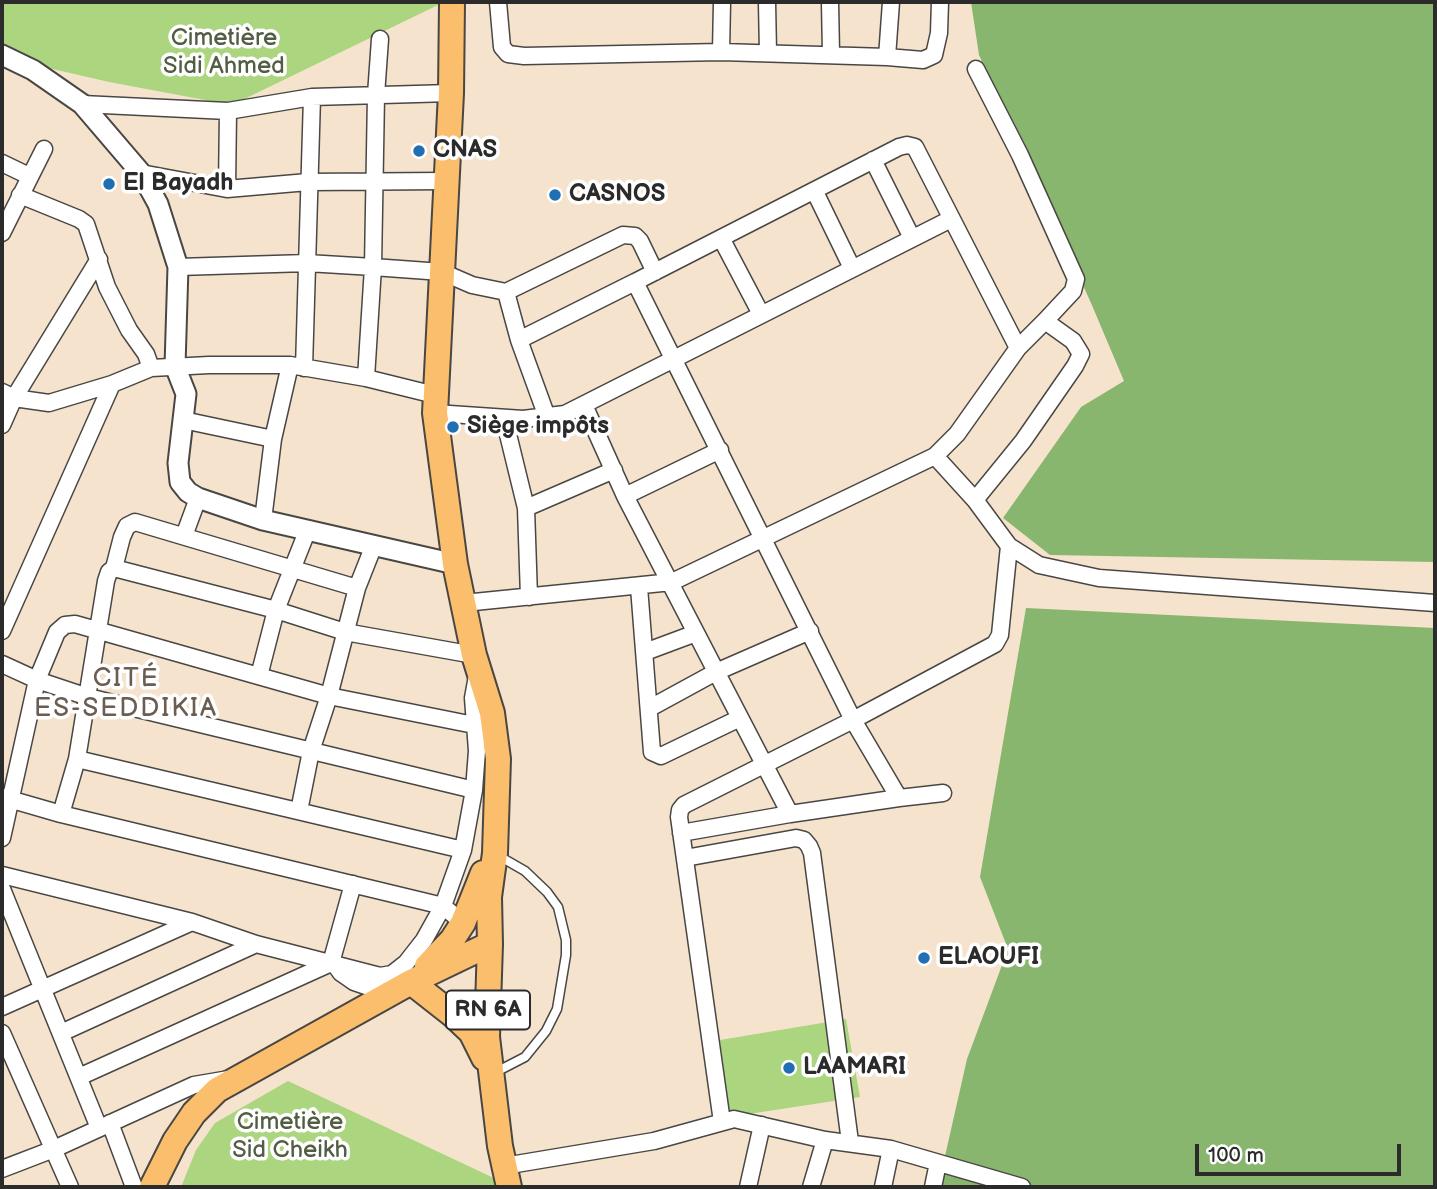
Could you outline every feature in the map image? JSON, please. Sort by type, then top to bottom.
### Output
[{"type":"main road","points":[[400,988],[452,940],[463,923],[481,881],[495,821],[498,759],[492,713],[477,663],[455,564],[435,404],[451,93],[452,2]]},
{"type":"main road","name":"RN 6A","points":[[495,821],[495,853],[489,897],[487,1037],[490,1075],[507,1177]]},
{"type":"main road","points":[[152,1187],[175,1141],[194,1113],[216,1090],[400,988],[490,944]]},
{"type":"main road","points":[[400,988],[453,1015],[471,1032],[480,1046],[490,1075]]},
{"type":"street","points":[[498,2],[502,47],[508,54],[524,56],[721,52],[831,54],[923,60],[934,55],[939,33],[940,2]]},
{"type":"street","points":[[721,52],[722,2]]},
{"type":"street","points":[[767,2],[768,53]]},
{"type":"street","points":[[830,2],[831,54]]},
{"type":"street","points":[[887,57],[891,2]]},
{"type":"street","points":[[366,378],[373,267],[376,95],[380,39]]},
{"type":"street","points":[[2,55],[33,70],[82,104],[141,173],[158,204],[178,267],[176,366],[186,394],[178,463],[180,482],[188,492],[198,498],[263,520],[455,564]]},
{"type":"street","points":[[464,603],[671,582],[935,456],[957,434],[1018,348],[1073,291],[1076,279],[1020,155],[976,69]]},
{"type":"street","points":[[82,104],[228,111],[312,97],[451,93]]},
{"type":"street","points":[[263,520],[273,439],[297,366],[307,263],[312,97]]},
{"type":"street","points":[[227,189],[228,111]]},
{"type":"street","points":[[519,340],[907,145],[915,147],[1018,348]]},
{"type":"street","points":[[2,233],[44,149]]},
{"type":"street","points":[[873,160],[912,238]]},
{"type":"street","points":[[2,163],[29,176]]},
{"type":"street","points":[[141,173],[227,189],[308,182],[445,181]]},
{"type":"street","points":[[815,192],[852,268]]},
{"type":"street","points":[[20,195],[86,224],[107,287],[129,330],[146,354],[151,368]]},
{"type":"street","points":[[8,395],[49,402],[113,384],[151,368],[297,366],[366,378],[435,404],[504,418],[565,414],[951,219]]},
{"type":"street","points":[[178,267],[307,263],[442,272],[472,285],[506,292],[629,234],[640,241],[655,272]]},
{"type":"street","points":[[722,238],[761,314]]},
{"type":"street","points":[[2,425],[8,395],[99,259]]},
{"type":"street","points":[[635,282],[853,720],[899,798]]},
{"type":"street","points":[[506,292],[519,340],[547,417]]},
{"type":"street","points":[[975,500],[1023,441],[1080,359],[1081,354],[1073,341],[1045,320]]},
{"type":"street","points":[[2,631],[113,384]]},
{"type":"street","points":[[584,405],[625,496],[790,814]]},
{"type":"street","points":[[504,418],[526,508],[529,597]]},
{"type":"street","points":[[183,420],[273,439]]},
{"type":"street","points":[[625,496],[720,450]]},
{"type":"street","points":[[935,456],[975,500],[1009,547],[1039,565],[1099,578],[1435,603]]},
{"type":"street","points":[[526,508],[614,470]]},
{"type":"street","points":[[184,536],[198,498]]},
{"type":"street","points":[[61,814],[77,759],[106,581],[109,572],[114,568],[127,526],[135,522],[357,588]]},
{"type":"street","points":[[259,676],[276,610],[309,529]]},
{"type":"street","points":[[299,811],[311,751],[330,696],[357,588],[374,545]]},
{"type":"street","points":[[722,1122],[680,810],[684,805],[853,720],[995,644],[1000,635],[1009,547]]},
{"type":"street","points":[[2,875],[192,922],[256,944],[380,976],[393,974],[406,963],[424,940],[443,906],[463,850],[474,790],[477,751],[473,698],[477,663],[345,632],[276,610],[114,568]]},
{"type":"street","points":[[639,587],[652,752],[661,756],[740,718]]},
{"type":"street","points":[[2,838],[5,798],[37,680],[57,632],[65,625],[75,624],[330,696],[474,725]]},
{"type":"street","points":[[650,708],[716,672],[810,631]]},
{"type":"street","points":[[645,652],[696,633]]},
{"type":"street","points":[[2,664],[88,698],[220,727],[474,790]]},
{"type":"street","points":[[77,759],[463,850]]},
{"type":"street","points":[[681,833],[790,814],[943,793]]},
{"type":"street","points":[[5,798],[61,814],[443,906],[463,923]]},
{"type":"street","points":[[685,858],[796,838],[804,840],[809,846],[850,1142]]},
{"type":"street","points":[[333,963],[353,884]]},
{"type":"street","points":[[2,889],[79,1077],[134,1187]]},
{"type":"street","points":[[2,1007],[192,922]]},
{"type":"street","points":[[61,1033],[256,944]]},
{"type":"street","points":[[333,963],[354,982],[400,988]]},
{"type":"street","points":[[79,1077],[333,963]]},
{"type":"street","points":[[2,1033],[70,1187]]},
{"type":"street","points":[[2,1169],[54,1149],[194,1085],[234,1079]]},
{"type":"street","points":[[507,1177],[734,1119],[825,1140],[891,1149],[1023,1187]]},
{"type":"street","points":[[748,1187],[762,1125]]},
{"type":"street","points":[[811,1187],[825,1140]]},
{"type":"street","points":[[883,1187],[891,1149]]},
{"type":"street","points":[[933,1187],[938,1163]]},
{"type":"lane","points":[[490,1075],[525,1057],[546,1031],[557,1009],[566,955],[566,940],[558,907],[547,892],[525,872],[495,853]]},
{"type":"green space","name":"Cimetière Sidi Ahmed","points":[[2,2],[438,2],[438,5],[232,105],[31,64],[2,47]]},
{"type":"green space","points":[[971,2],[1435,2],[1435,562],[1050,555],[1003,518],[1081,407],[1124,381],[979,55]]},
{"type":"green space","points":[[1026,608],[1435,628],[1435,1187],[938,1187],[967,1059],[1008,949],[980,877]]},
{"type":"green space","name":"LAAMARI","points":[[846,1019],[860,1097],[729,1117],[720,1040]]},
{"type":"green space","name":"Cimetière Sid Cheikh","points":[[288,1081],[498,1180],[501,1187],[181,1187],[196,1150],[215,1123]]},
{"type":"place","name":"CNAS","points":[[419,151]]},
{"type":"place","name":"El Bayadh","points":[[109,184]]},
{"type":"place","name":"CASNOS","points":[[555,195]]},
{"type":"place","name":"Siège impôts","points":[[453,427]]},
{"type":"place","name":"ELAOUFI","points":[[924,958]]},
{"type":"place","name":"LAAMARI","points":[[789,1068]]},
{"type":"district","name":"CITÉ ES-SEDDIKIA","points":[[126,694]]}]
